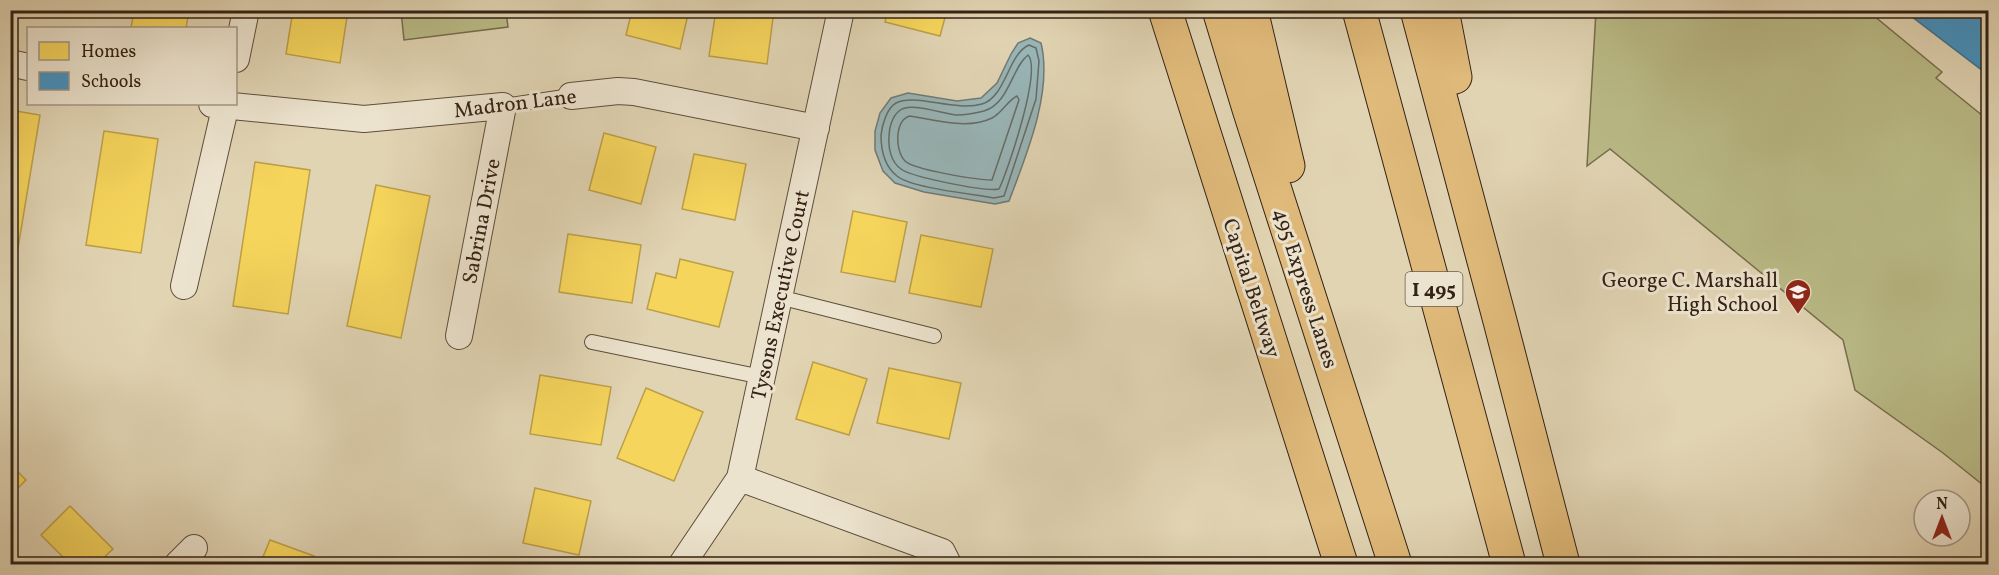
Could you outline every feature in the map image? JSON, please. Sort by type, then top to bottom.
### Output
[{"type":"highway","name":"Capital Beltway","points":[[1163,10],[1341,564]]},
{"type":"highway","name":"495 Express Lanes","points":[[1219,10],[1395,564]]},
{"type":"highway","points":[[1251,10],[1345,408]]},
{"type":"highway","name":"I 495","points":[[1417,10],[1563,564]]},
{"type":"highway","points":[[1442,10],[1500,321]]},
{"type":"highway","name":"I 495","points":[[1360,12],[1509,564]]},
{"type":"street","points":[[237,54],[246,10]]},
{"type":"street","name":"Tysons Executive Court","points":[[682,564],[740,478],[841,10]]},
{"type":"street","points":[[10,63],[27,67]]},
{"type":"street","name":"Madron Lane","points":[[571,96],[618,91],[634,92],[816,128]]},
{"type":"street","points":[[184,286],[221,105]]},
{"type":"street","name":"Madron Lane","points":[[231,105],[364,119],[503,106]]},
{"type":"street","name":"Sabrina Drive","points":[[459,336],[503,106]]},
{"type":"street","points":[[740,478],[945,558]]},
{"type":"lane","name":"Madron Lane","points":[[503,106],[571,96]]},
{"type":"lane","points":[[780,297],[934,336]]},
{"type":"lane","points":[[592,342],[762,377]]},
{"type":"green space","points":[[401,11],[506,11],[508,27],[404,40]]},
{"type":"green space","points":[[1596,11],[1868,11],[1942,72],[1936,78],[1988,120],[1988,489],[1943,453],[1855,390],[1843,340],[1610,149],[1587,166]]},
{"type":"water","points":[[1030,38],[1041,43],[1044,62],[1041,103],[1030,144],[1009,201],[995,204],[924,192],[895,183],[883,171],[875,150],[875,131],[880,113],[891,98],[908,93],[957,101],[981,98],[997,83],[1018,43]]},
{"type":"building: Homes","points":[[134,10],[189,10],[186,27],[131,27]]},
{"type":"building: Homes","points":[[293,10],[348,10],[340,63],[286,54]]},
{"type":"building: Homes","points":[[632,10],[689,10],[680,49],[626,35]]},
{"type":"building: Homes","points":[[716,10],[774,10],[767,64],[709,56]]},
{"type":"building: Homes","points":[[888,10],[947,10],[940,36],[885,22]]},
{"type":"building: Homes","points":[[10,110],[40,115],[16,260],[10,259]]},
{"type":"building: Homes","points":[[104,131],[158,139],[141,253],[86,245]]},
{"type":"building: Homes","points":[[604,133],[656,147],[641,204],[589,190]]},
{"type":"building: Homes","points":[[694,154],[746,164],[735,220],[682,209]]},
{"type":"building: Homes","points":[[255,162],[310,170],[288,314],[233,306]]},
{"type":"building: Homes","points":[[376,185],[430,196],[401,338],[347,326]]},
{"type":"building: Homes","points":[[853,211],[907,222],[895,282],[841,272]]},
{"type":"building: Homes","points":[[568,234],[641,245],[632,303],[559,292]]},
{"type":"building: Homes","points":[[921,235],[993,249],[981,307],[909,293]]},
{"type":"building: Homes","points":[[680,259],[733,272],[719,327],[647,309],[656,273],[676,278]]},
{"type":"building: Homes","points":[[813,362],[867,379],[849,435],[796,419]]},
{"type":"building: Homes","points":[[889,368],[961,383],[949,439],[877,423]]},
{"type":"building: Homes","points":[[540,375],[611,387],[601,445],[530,434]]},
{"type":"building: Homes","points":[[646,388],[703,412],[674,481],[617,458]]},
{"type":"building: Homes","points":[[10,464],[26,480],[10,496]]},
{"type":"building: Homes","points":[[535,488],[591,501],[579,555],[523,543]]},
{"type":"building: Homes","points":[[70,506],[113,549],[97,564],[70,564],[41,535]]},
{"type":"building: Homes","points":[[270,540],[314,556],[311,564],[260,564]]},
{"type":"building: Schools","points":[[1903,10],[1988,10],[1987,74]]},
{"type":"place","name":"George C. Marshall High School","points":[[1798,315]]}]
